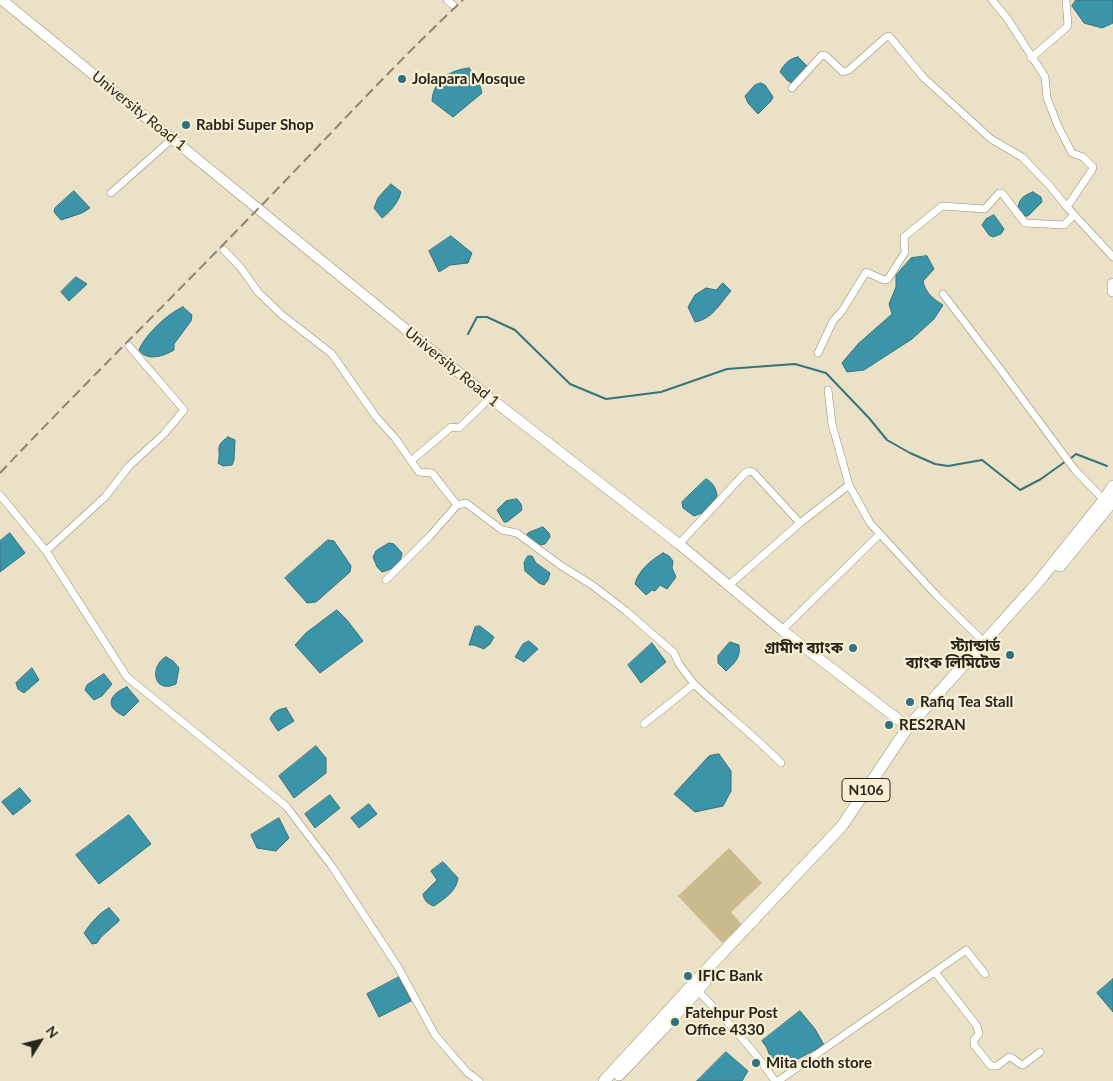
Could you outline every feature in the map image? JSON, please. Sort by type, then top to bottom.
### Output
[{"type":"highway","points":[[1113,284],[1113,291]]},
{"type":"highway","name":"N106","points":[[613,1081],[790,892],[848,826],[874,792],[894,757],[913,732],[1076,548],[1108,500],[1113,486]]},
{"type":"highway","name":"N106","points":[[604,1081],[842,826],[908,727],[1108,500]]},
{"type":"main road","name":"University Road 1","points":[[2,0],[490,398],[679,544],[782,630],[908,727]]},
{"type":"street","points":[[992,0],[1007,18],[1045,77],[1047,98],[1058,126],[1072,152],[1084,157],[1093,167],[1067,207]]},
{"type":"street","points":[[1031,58],[1068,26],[1066,0]]},
{"type":"street","points":[[792,88],[822,56],[826,56],[843,72],[849,70],[886,36],[889,36],[924,78],[991,139],[1022,157],[1050,185],[1067,207],[1113,257]]},
{"type":"street","points":[[112,193],[173,138]]},
{"type":"street","points":[[818,353],[833,321],[842,311],[866,272],[884,280],[888,279],[905,252],[904,237],[942,206],[985,209],[1002,192],[1026,223],[1064,225],[1074,215]]},
{"type":"street","points":[[224,250],[241,268],[258,292],[282,315],[332,354],[376,417],[395,438],[419,472],[432,473],[457,505]]},
{"type":"street","points":[[943,294],[1075,470],[1108,500]]},
{"type":"street","points":[[46,551],[105,497],[129,466],[163,435],[184,410],[129,346]]},
{"type":"street","points":[[828,390],[832,424],[849,485],[870,523],[938,597],[982,640]]},
{"type":"street","points":[[411,461],[451,427],[459,428],[490,398]]},
{"type":"street","points":[[679,544],[744,473],[749,471],[753,472],[800,523]]},
{"type":"street","points":[[729,585],[800,523],[849,485]]},
{"type":"street","points":[[0,495],[46,551],[128,677],[286,806],[294,815],[331,865],[398,967],[435,1035],[467,1072],[480,1081]]},
{"type":"street","points":[[386,580],[430,536],[457,505],[466,503],[502,530],[517,533],[560,565],[592,585],[647,628],[674,652],[679,664],[694,684],[718,707],[765,746],[781,763]]},
{"type":"street","points":[[782,630],[880,534]]},
{"type":"street","points":[[644,724],[694,684]]},
{"type":"street","points":[[697,990],[732,1025],[776,1081],[966,950],[985,974]]},
{"type":"street","points":[[935,972],[977,1026],[979,1034],[974,1040],[974,1045],[991,1066],[997,1066],[1010,1057],[1023,1065],[1040,1052]]},
{"type":"shaded area","points":[[729,848],[762,883],[731,912],[742,925],[722,943],[678,896]]},
{"type":"water","points":[[1076,0],[1113,0],[1113,23],[1102,28],[1084,23],[1072,6]]},
{"type":"water","points":[[798,57],[807,66],[792,83],[780,72],[783,66]]},
{"type":"water","points":[[469,68],[479,82],[482,93],[453,117],[432,101],[433,94],[443,78],[455,71]]},
{"type":"water","points":[[761,83],[765,85],[773,97],[758,114],[748,103],[745,96],[755,85]]},
{"type":"water","points":[[391,184],[401,192],[394,207],[382,218],[374,208],[378,198]]},
{"type":"water","points":[[74,191],[90,208],[82,213],[61,220],[54,212],[55,208]]},
{"type":"water","points":[[1033,192],[1041,197],[1042,202],[1028,216],[1024,216],[1018,208],[1020,202],[1025,196]]},
{"type":"water","points":[[994,215],[1004,229],[1001,234],[993,237],[989,235],[982,225],[986,219]]},
{"type":"water","points":[[451,236],[472,253],[468,263],[450,265],[439,272],[429,251]]},
{"type":"water","points":[[927,256],[934,269],[923,281],[924,285],[930,295],[943,305],[934,319],[912,339],[864,370],[847,372],[842,363],[858,344],[892,314],[889,304],[896,287],[896,275],[911,258]]},
{"type":"water","points":[[76,277],[87,284],[69,301],[61,292]]},
{"type":"water","points":[[723,283],[731,291],[707,318],[695,322],[688,307],[695,295],[706,288],[716,290]]},
{"type":"water","points":[[183,307],[192,315],[191,321],[174,344],[174,350],[156,357],[142,354],[139,350],[152,331],[164,319]]},
{"type":"water","points":[[228,437],[235,440],[234,460],[232,465],[223,466],[218,463],[219,446]]},
{"type":"water","points":[[706,479],[714,486],[717,496],[705,512],[694,516],[683,508],[682,502]]},
{"type":"water","points":[[517,499],[521,504],[522,510],[507,522],[504,522],[497,510],[506,501]]},
{"type":"water","points":[[543,527],[550,537],[545,544],[540,545],[525,538],[528,533]]},
{"type":"water","points":[[10,533],[25,553],[0,572],[0,541]]},
{"type":"water","points":[[328,540],[334,541],[351,566],[350,572],[316,602],[307,603],[285,578]]},
{"type":"water","points":[[389,543],[394,544],[402,553],[396,566],[382,572],[377,567],[373,557],[376,551]]},
{"type":"water","points":[[663,553],[673,561],[672,568],[676,577],[667,589],[660,585],[655,591],[652,590],[646,595],[635,584],[637,579],[646,566]]},
{"type":"water","points":[[528,556],[532,556],[536,563],[550,573],[544,585],[525,571],[524,563]]},
{"type":"water","points":[[337,610],[363,641],[320,673],[295,645],[306,633]]},
{"type":"water","points":[[480,626],[494,637],[484,649],[469,645],[475,627]]},
{"type":"water","points":[[529,641],[538,649],[524,662],[515,657],[523,644]]},
{"type":"water","points":[[730,642],[739,645],[739,653],[735,662],[726,671],[718,663],[718,656]]},
{"type":"water","points":[[652,643],[666,662],[641,683],[628,665]]},
{"type":"water","points":[[166,657],[179,668],[176,684],[168,686],[158,682],[156,677],[157,666]]},
{"type":"water","points":[[32,668],[39,680],[24,693],[18,689],[16,683]]},
{"type":"water","points":[[104,674],[112,684],[102,696],[94,700],[85,690],[87,685]]},
{"type":"water","points":[[127,687],[139,701],[124,716],[114,709],[111,701],[116,693]]},
{"type":"water","points":[[286,708],[294,721],[278,731],[270,719],[276,711]]},
{"type":"water","points":[[316,746],[326,758],[326,773],[294,798],[279,776]]},
{"type":"water","points":[[719,754],[731,771],[731,791],[723,806],[695,812],[674,794],[709,756]]},
{"type":"water","points":[[20,788],[31,801],[13,815],[2,802]]},
{"type":"water","points":[[330,795],[340,808],[315,828],[305,814]]},
{"type":"water","points":[[369,804],[377,814],[359,828],[351,818]]},
{"type":"water","points":[[129,815],[151,844],[99,884],[76,855]]},
{"type":"water","points":[[279,818],[289,838],[276,851],[257,848],[251,835]]},
{"type":"water","points":[[443,862],[458,878],[457,883],[446,897],[434,906],[424,899],[423,894],[437,880],[431,871]]},
{"type":"water","points":[[109,908],[119,921],[97,943],[92,944],[84,933],[102,912]]},
{"type":"water","points":[[399,977],[411,1001],[379,1017],[367,994]]},
{"type":"water","points":[[1113,979],[1113,1012],[1097,993]]},
{"type":"water","points":[[800,1011],[815,1029],[824,1045],[781,1068],[778,1063],[773,1065],[767,1048],[762,1041]]},
{"type":"water","points":[[726,1052],[748,1071],[742,1081],[697,1081]]},
{"type":"waterway","points":[[468,334],[477,317],[487,317],[515,330],[570,384],[606,399],[661,392],[727,369],[795,364],[826,373],[869,418],[887,440],[935,464],[948,466],[982,460],[1020,490],[1041,479],[1066,461]]},
{"type":"waterway","points":[[1070,459],[1076,454],[1107,466]]},
{"type":"railway","points":[[0,473],[382,80],[463,0]]},
{"type":"place","name":"Jolapara Mosque","points":[[402,79]]},
{"type":"place","name":"Rabbi Super Shop","points":[[186,125]]},
{"type":"place","name":"গ্রামীণ ব্যাংক","points":[[853,648]]},
{"type":"place","name":"স্ট্যান্ডার্ড ব্যাংক লিমিটেড","points":[[1010,655]]},
{"type":"place","name":"Rafiq Tea Stall","points":[[910,702]]},
{"type":"place","name":"RES2RAN","points":[[889,725]]},
{"type":"place","name":"IFIC Bank","points":[[688,976]]},
{"type":"place","name":"Fatehpur Post Office 4330","points":[[675,1022]]},
{"type":"place","name":"Mita cloth store","points":[[756,1063]]}]
